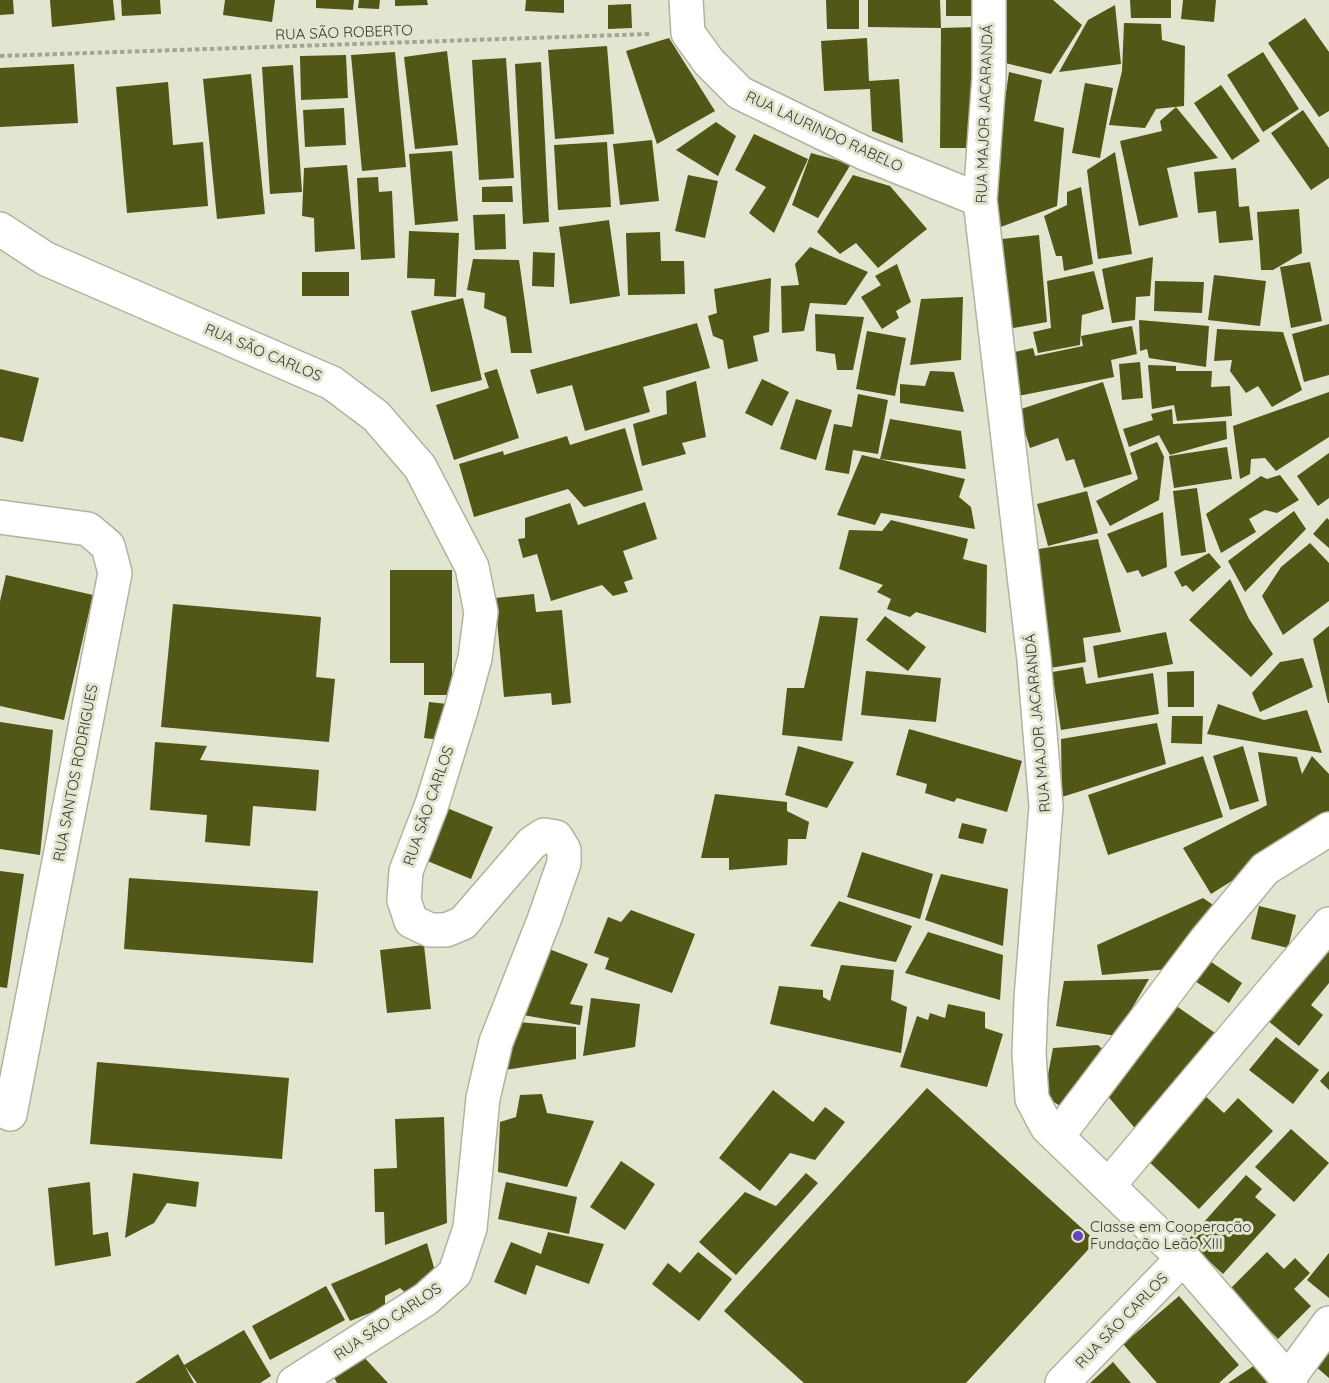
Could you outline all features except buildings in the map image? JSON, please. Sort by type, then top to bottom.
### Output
[{"type":"street","points":[[686,0],[688,33]]},
{"type":"street","name":"RUA MAJOR JACARANDÁ","points":[[989,0],[989,78],[980,200],[1034,660],[1046,806],[1031,999],[1029,1065],[1032,1099],[1047,1127],[1183,1258],[1289,1381]]},
{"type":"street","name":"RUA LAURINDO RABELO","points":[[688,33],[709,62],[740,93],[864,153],[980,200]]},
{"type":"street","name":"RUA SÃO CARLOS","points":[[0,229],[46,259],[332,382],[376,416],[420,467],[472,567],[481,612],[475,658],[461,710],[432,804],[406,871],[404,900],[411,921],[430,930],[446,930],[463,923],[532,843],[544,835],[556,837],[564,850],[561,872],[494,1053],[483,1098],[470,1228],[455,1273],[426,1299],[294,1383]]},
{"type":"street","name":"RUA SANTOS RODRIGUES","points":[[0,517],[88,529],[108,546],[115,573],[10,1114]]},
{"type":"street","points":[[1057,1137],[1206,940],[1265,869],[1329,829]]},
{"type":"street","points":[[1108,1186],[1329,924]]},
{"type":"street","name":"RUA SÃO CARLOS","points":[[1062,1383],[1183,1258]]},
{"type":"street","points":[[1289,1381],[1329,1323]]},
{"type":"path","name":"RUA SÃO ROBERTO","points":[[0,56],[688,33]]},
{"type":"place","name":"Classe em Cooperação Fundação Leão XIII","points":[[1078,1236]]}]
